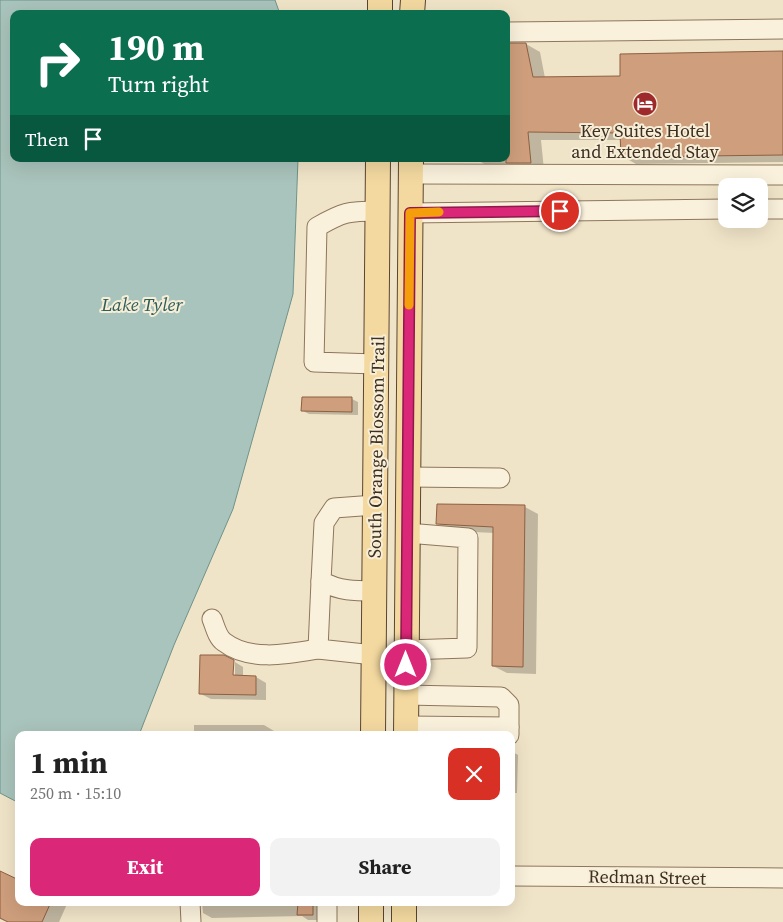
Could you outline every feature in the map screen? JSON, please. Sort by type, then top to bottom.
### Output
[{"type":"main road","name":"South Orange Blossom Trail","points":[[373,731],[378,162]]},
{"type":"main road","name":"South Orange Blossom Trail","points":[[405,164],[410,213],[406,730]]},
{"type":"main road","points":[[378,211],[391,218],[401,237],[410,278]]},
{"type":"main road","points":[[371,906],[371,922]]},
{"type":"main road","points":[[404,906],[404,922]]},
{"type":"lane","points":[[510,32],[783,29]]},
{"type":"lane","points":[[405,164],[783,176]]},
{"type":"lane","points":[[410,213],[718,209]]},
{"type":"lane","points":[[768,209],[783,209]]},
{"type":"lane","points":[[376,364],[314,362],[317,228],[339,214],[354,211],[378,211]]},
{"type":"lane","points":[[408,477],[500,478]]},
{"type":"lane","points":[[318,650],[324,523],[334,508],[375,505]]},
{"type":"lane","points":[[406,650],[467,648],[468,538],[408,533]]},
{"type":"lane","points":[[321,581],[334,588],[374,592]]},
{"type":"lane","points":[[212,619],[223,642],[252,654],[291,654],[318,650],[374,655]]},
{"type":"lane","points":[[406,695],[501,697],[509,706],[509,731],[406,730]]},
{"type":"lane","name":"Redman Street","points":[[515,876],[783,878]]},
{"type":"lane","points":[[190,906],[192,922]]},
{"type":"lane","points":[[327,906],[327,922]]},
{"type":"water","name":"Lake Tyler","points":[[0,0],[275,0],[279,10],[10,10],[10,162],[298,162],[293,294],[233,509],[174,645],[141,731],[15,731],[15,801],[0,793]]},
{"type":"building","name":"Key Suites Hotel and Extended Stay","points":[[510,43],[526,43],[533,77],[620,76],[620,54],[783,51],[783,155],[621,157],[620,133],[528,132],[531,163],[506,163],[510,162]]},
{"type":"building","points":[[302,397],[352,397],[352,412],[301,411]]},
{"type":"building","points":[[437,504],[525,505],[523,667],[492,666],[493,527],[436,524]]},
{"type":"building","points":[[200,655],[224,655],[234,660],[233,675],[256,676],[256,695],[199,694]]},
{"type":"building","points":[[0,871],[15,878],[15,906],[49,906],[42,922],[8,922],[0,918]]},
{"type":"building","points":[[298,906],[313,906],[313,915],[297,915]]},
{"type":"slow traffic","points":[[409,305],[410,213],[439,212]]},
{"type":"place","name":"Key Suites Hotel and Extended Stay","points":[[645,104]]},
{"type":"route","points":[[406,665],[410,213],[560,211]]}]
